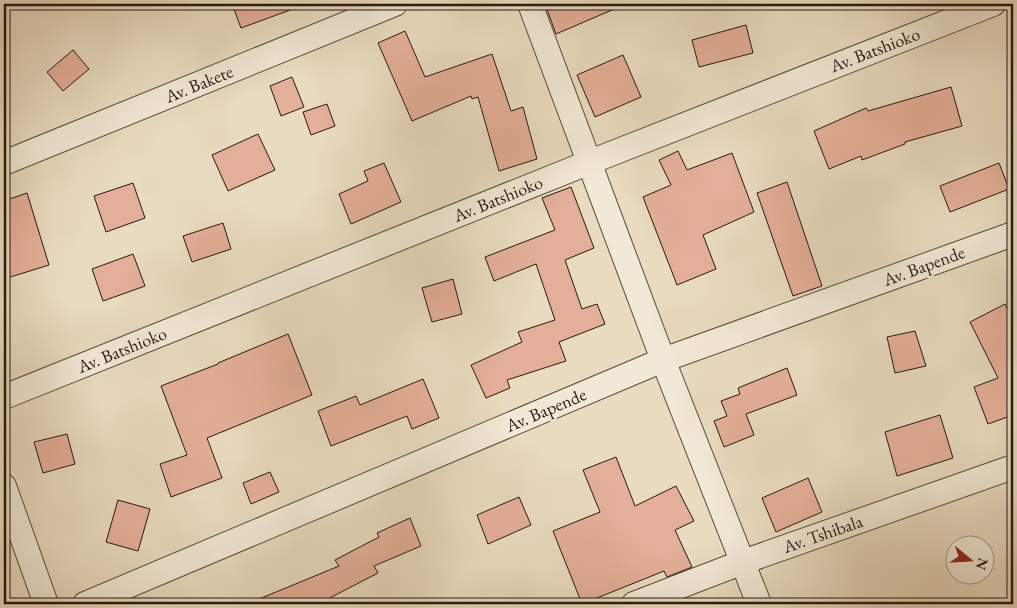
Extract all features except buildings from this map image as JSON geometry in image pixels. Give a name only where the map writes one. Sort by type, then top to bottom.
[{"type":"street","name":"Av. Bakete","points":[[4,164],[395,4]]},
{"type":"street","points":[[530,4],[663,360],[759,604]]},
{"type":"street","name":"Av. Batshioko","points":[[4,398],[590,162],[993,4]]},
{"type":"street","name":"Av. Bapende","points":[[86,604],[663,360],[1013,234]]},
{"type":"street","name":"Av. Tshibala","points":[[634,604],[743,562],[1013,467]]},
{"type":"street","points":[[4,486],[46,604]]}]
